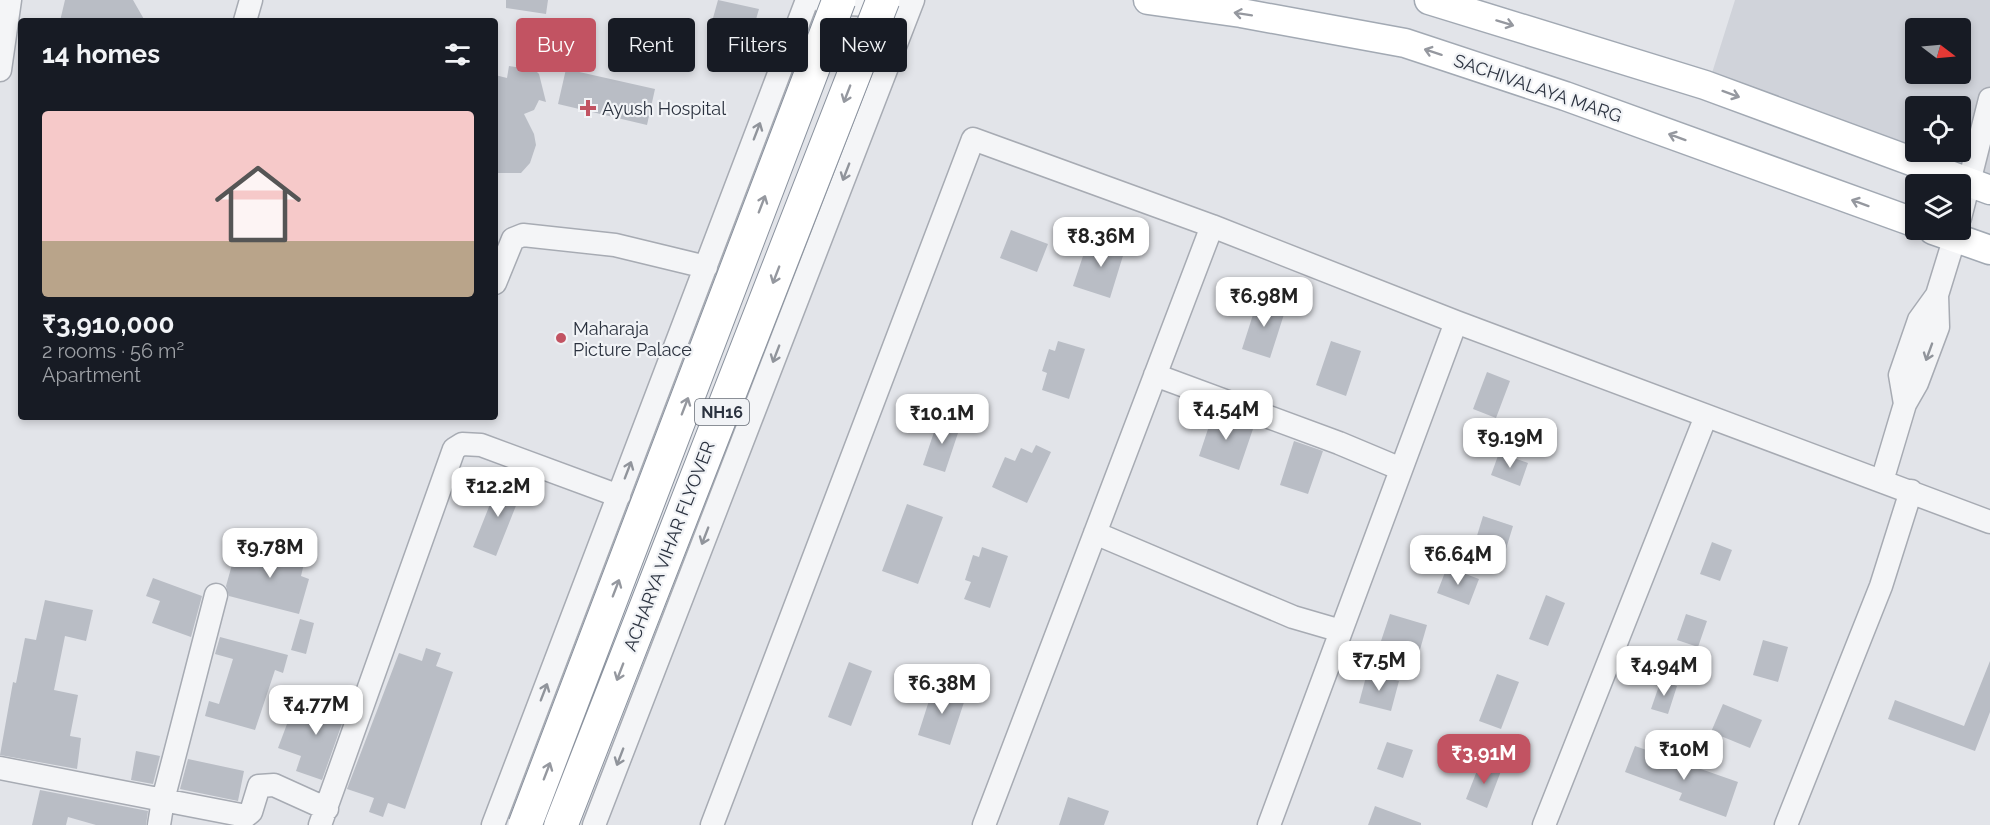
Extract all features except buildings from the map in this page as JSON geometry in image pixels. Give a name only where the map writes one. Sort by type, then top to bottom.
[{"type":"highway","name":"ACHARYA VIHAR FLYOVER","points":[[525,825],[839,0]]},
{"type":"highway","name":"ACHARYA VIHAR FLYOVER","points":[[561,825],[902,2]]},
{"type":"main road","name":"SACHIVALAYA MARG","points":[[1148,0],[1241,13],[1405,42],[1565,96],[1905,219]]},
{"type":"main road","points":[[1429,0],[1705,85],[1981,187]]},
{"type":"main road","points":[[1971,240],[1990,250]]},
{"type":"street","points":[[0,64],[10,0]]},
{"type":"street","points":[[246,18],[251,0]]},
{"type":"street","points":[[493,825],[806,4],[902,2],[594,825]]},
{"type":"street","points":[[1971,201],[1981,187],[1990,99]]},
{"type":"street","points":[[712,825],[973,139],[1212,226],[1456,322],[1990,522]]},
{"type":"street","points":[[984,825],[1212,226]]},
{"type":"street","points":[[498,276],[513,239],[523,235],[615,245],[706,267]]},
{"type":"street","points":[[1882,481],[1905,404],[1917,383],[1938,327],[1937,295],[1949,240]]},
{"type":"street","points":[[1269,825],[1456,322]]},
{"type":"street","points":[[1155,375],[1339,443],[1401,470]]},
{"type":"street","points":[[1544,825],[1706,416]]},
{"type":"street","points":[[0,768],[246,816],[251,812],[259,786],[270,784],[323,817],[454,449],[470,443],[481,445],[619,496]]},
{"type":"street","points":[[1786,825],[1881,586],[1911,491]]},
{"type":"street","points":[[1095,532],[1293,617],[1341,631]]},
{"type":"street","points":[[159,825],[163,800],[216,595]]},
{"type":"shaded area","points":[[1735,0],[1990,0],[1990,180],[1943,162],[1971,162],[1971,96],[1905,96],[1905,148],[1712,73]]},
{"type":"place","name":"Ayush Hospital","points":[[588,108]]},
{"type":"place","name":"Maharaja Picture Palace","points":[[561,338]]}]
